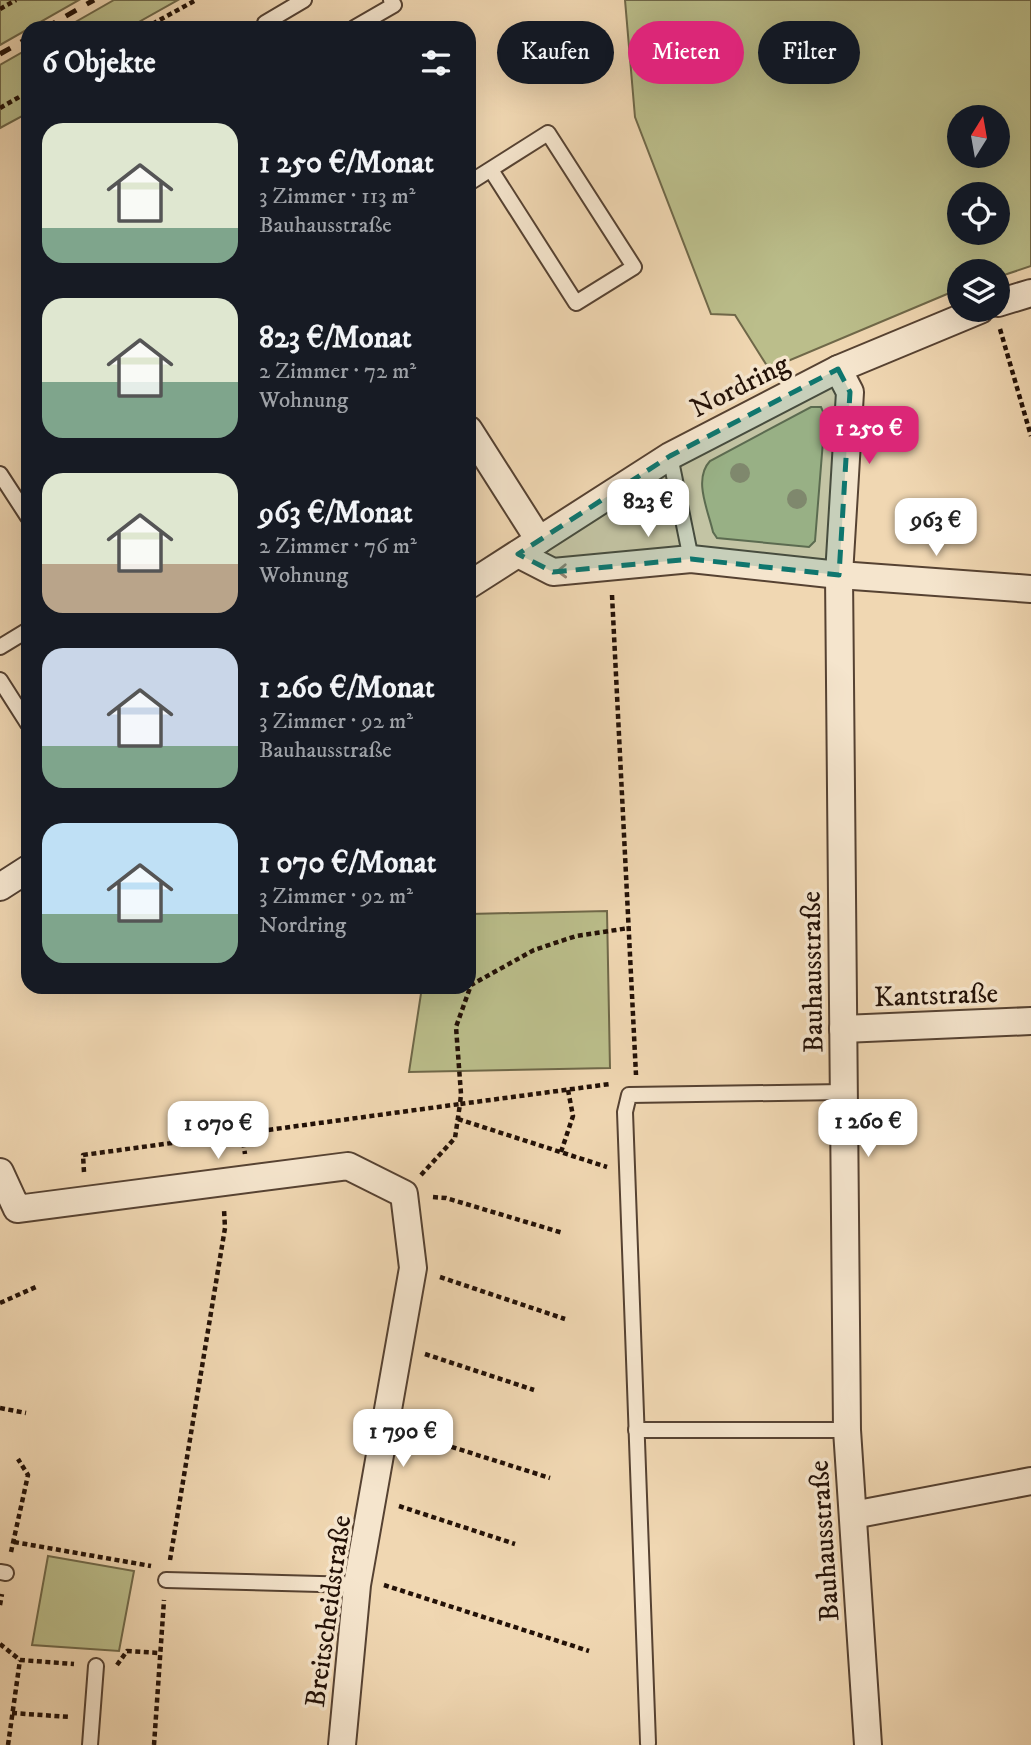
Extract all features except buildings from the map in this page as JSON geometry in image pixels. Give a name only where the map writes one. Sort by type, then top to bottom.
[{"type":"street","name":"Nordring","points":[[1010,303],[1031,293]]},
{"type":"street","name":"Nordring","points":[[476,581],[670,456],[838,369],[965,322]]},
{"type":"street","name":"Bauhausstraße","points":[[838,369],[850,392],[839,575],[847,1430],[868,1745]]},
{"type":"street","points":[[476,444],[529,547],[553,572],[691,559],[839,575],[1031,589]]},
{"type":"street","points":[[0,887],[21,874]]},
{"type":"street","name":"Kantstraße","points":[[844,1029],[1031,1021]]},
{"type":"street","points":[[0,1172],[17,1209],[348,1166],[404,1194]]},
{"type":"street","name":"Breitscheidstraße","points":[[342,1745],[358,1581],[413,1268],[404,1194]]},
{"type":"street","points":[[853,1515],[1031,1481]]},
{"type":"lane","points":[[268,21],[304,0]]},
{"type":"lane","points":[[366,21],[394,5],[391,0]]},
{"type":"lane","points":[[476,179],[548,133],[634,267],[576,303],[491,170]]},
{"type":"lane","points":[[670,456],[691,559]]},
{"type":"lane","points":[[0,474],[21,506]]},
{"type":"lane","points":[[0,647],[21,634]]},
{"type":"lane","points":[[0,680],[21,713]]},
{"type":"lane","points":[[648,1743],[625,1112],[629,1095],[844,1092]]},
{"type":"lane","points":[[636,1430],[847,1430]]},
{"type":"lane","points":[[167,1575],[358,1581]]},
{"type":"lane","points":[[90,1745],[96,1666]]},
{"type":"path","points":[[0,9],[16,0]]},
{"type":"path","points":[[158,21],[196,0]]},
{"type":"path","points":[[0,108],[21,96]]},
{"type":"path","points":[[995,322],[1031,436]]},
{"type":"path","points":[[85,1201],[83,1155],[612,1084],[629,1095],[637,1073],[611,567]]},
{"type":"path","points":[[476,982],[534,950],[576,936],[629,928]]},
{"type":"path","points":[[404,1194],[455,1138],[461,1094],[456,1027],[468,994]]},
{"type":"path","points":[[561,1152],[573,1116],[568,1090]]},
{"type":"path","points":[[458,1119],[628,1174]]},
{"type":"path","points":[[154,1745],[167,1575],[225,1228],[222,1184]]},
{"type":"path","points":[[404,1194],[446,1198],[563,1233]]},
{"type":"path","points":[[413,1268],[565,1320]]},
{"type":"path","points":[[0,1303],[38,1286]]},
{"type":"path","points":[[400,1346],[534,1390]]},
{"type":"path","points":[[0,1408],[26,1413]]},
{"type":"path","points":[[386,1426],[551,1478]]},
{"type":"path","points":[[0,1605],[3,1572],[13,1542],[28,1475],[18,1459]]},
{"type":"path","points":[[374,1498],[515,1544]]},
{"type":"path","points":[[13,1542],[167,1575]]},
{"type":"path","points":[[358,1581],[589,1651]]},
{"type":"path","points":[[8,1745],[20,1660]]},
{"type":"path","points":[[12,1713],[92,1718]]},
{"type":"path","points":[[5,1722],[11,1723]]},
{"type":"highlighted area","points":[[838,369],[850,392],[839,575],[691,559],[553,572],[518,554],[670,456]]},
{"type":"green space","points":[[0,0],[79,0],[42,21],[21,21],[21,33],[0,45]]},
{"type":"green space","points":[[114,0],[178,0],[140,21],[77,21]]},
{"type":"green space","points":[[625,0],[1031,0],[1031,266],[1010,273],[1010,259],[947,259],[947,294],[769,369],[735,315],[711,314],[635,117],[632,84],[744,84],[744,21],[628,21],[628,35]]},
{"type":"green space","points":[[21,53],[21,117],[0,128],[0,65]]},
{"type":"green space","points":[[811,407],[821,407],[825,416],[815,541],[809,547],[717,538],[705,505],[702,486],[705,468],[710,461]]},
{"type":"green space","points":[[607,911],[610,1068],[409,1072],[421,994],[476,994],[476,914]]},
{"type":"green space","points":[[48,1556],[134,1571],[119,1651],[32,1645]]},
{"type":"railway","points":[[57,21],[94,0]]},
{"type":"railway","points":[[0,54],[21,42]]}]
